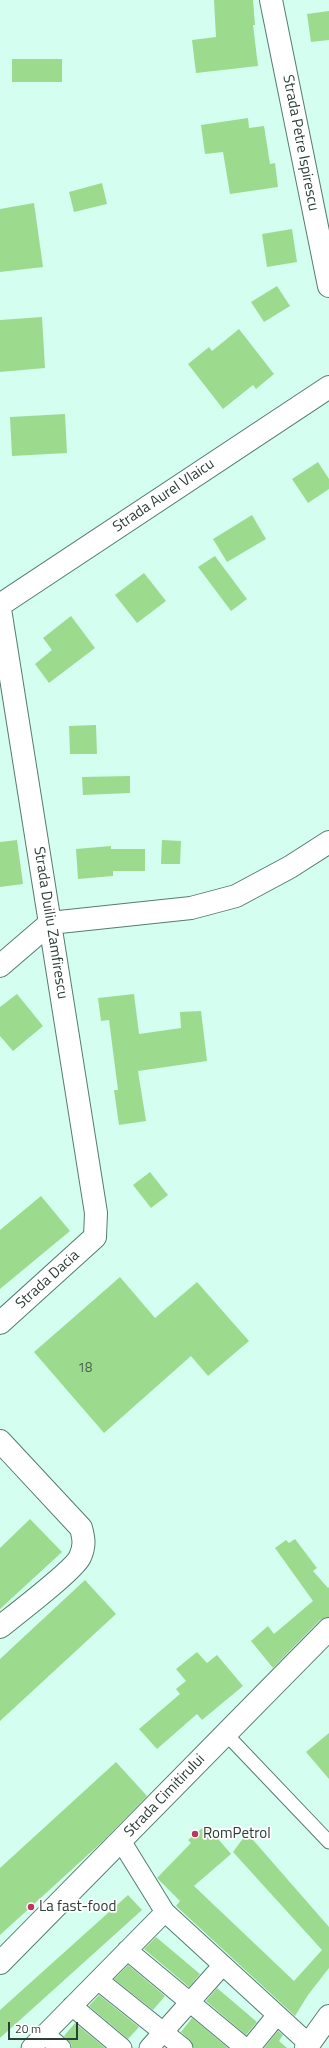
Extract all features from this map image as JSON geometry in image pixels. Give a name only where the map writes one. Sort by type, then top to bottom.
[{"type":"street","name":"Strada Petre Ispirescu","points":[[271,0],[329,286]]},
{"type":"street","name":"Strada Aurel Vlaicu","points":[[0,605],[329,387]]},
{"type":"street","name":"Strada Duiliu Zamfirescu","points":[[0,609],[7,703],[50,923],[96,1213],[95,1237]]},
{"type":"street","points":[[0,966],[50,923],[191,908],[236,896],[290,867],[329,842]]},
{"type":"street","name":"Strada Dacia","points":[[0,1323],[95,1237]]},
{"type":"street","points":[[0,1441],[81,1528],[85,1544],[80,1559],[76,1563],[0,1627]]},
{"type":"street","name":"Strada Cimitirului","points":[[0,1963],[329,1629]]},
{"type":"street","points":[[121,1841],[165,1912],[278,2015],[308,2046],[329,2016]]},
{"type":"street","points":[[31,2048],[165,1912]]},
{"type":"street","points":[[127,1950],[245,2048]]},
{"type":"street","points":[[149,2048],[223,1965]]},
{"type":"street","points":[[98,1980],[183,2048]]},
{"type":"street","points":[[72,2006],[122,2048]]},
{"type":"street","points":[[250,2048],[278,2015]]},
{"type":"street","points":[[44,2034],[61,2048]]},
{"type":"lane","points":[[226,1734],[329,1842]]},
{"type":"building","points":[[214,0],[253,0],[255,25],[253,25],[258,66],[196,73],[192,40],[216,37]]},
{"type":"building","points":[[329,11],[329,40],[311,42],[307,14]]},
{"type":"building","points":[[12,59],[62,59],[62,82],[12,82]]},
{"type":"building","points":[[248,118],[249,128],[264,126],[270,164],[275,163],[278,187],[230,194],[223,152],[205,154],[201,125]]},
{"type":"building","points":[[102,183],[107,204],[74,212],[69,192]]},
{"type":"building","points":[[34,203],[43,267],[0,272],[0,209]]},
{"type":"building","points":[[292,229],[297,262],[267,267],[262,234]]},
{"type":"building","points":[[277,286],[290,306],[264,322],[251,302]]},
{"type":"building","points":[[42,317],[45,368],[0,372],[0,320]]},
{"type":"building","points":[[239,329],[274,374],[256,389],[253,385],[223,409],[188,364],[209,347],[212,351]]},
{"type":"building","points":[[65,414],[67,453],[12,456],[10,417]]},
{"type":"building","points":[[318,462],[329,479],[329,489],[308,503],[292,479]]},
{"type":"building","points":[[252,515],[266,539],[227,562],[213,539]]},
{"type":"building","points":[[215,556],[247,599],[231,611],[198,567]]},
{"type":"building","points":[[144,573],[166,601],[137,623],[115,595]]},
{"type":"building","points":[[71,616],[95,648],[49,683],[35,664],[52,650],[43,638]]},
{"type":"building","points":[[96,725],[97,754],[70,754],[69,726]]},
{"type":"building","points":[[130,776],[130,793],[83,795],[82,777]]},
{"type":"building","points":[[17,840],[23,884],[0,887],[0,842]]},
{"type":"building","points":[[162,840],[181,841],[180,864],[161,864]]},
{"type":"building","points":[[111,846],[111,849],[145,849],[145,871],[113,871],[113,876],[78,879],[76,849]]},
{"type":"building","points":[[17,994],[43,1026],[13,1051],[0,1036],[0,1007]]},
{"type":"building","points":[[134,994],[139,1034],[181,1028],[180,1012],[201,1011],[207,1061],[138,1071],[146,1121],[119,1125],[114,1090],[118,1090],[109,1020],[101,1021],[98,998]]},
{"type":"building","points":[[150,1172],[168,1195],[151,1208],[133,1185]]},
{"type":"building","points":[[41,1196],[70,1231],[0,1289],[0,1230]]},
{"type":"building","points":[[120,1277],[155,1318],[197,1282],[249,1341],[208,1376],[191,1356],[104,1433],[34,1352]]},
{"type":"building","points":[[30,1519],[62,1552],[0,1609],[0,1548]]},
{"type":"building","points":[[295,1539],[317,1568],[313,1571],[328,1588],[329,1587],[329,1617],[320,1620],[273,1668],[251,1641],[268,1626],[274,1634],[313,1601],[275,1548],[286,1540],[289,1543]]},
{"type":"building","points":[[85,1580],[116,1614],[0,1721],[0,1659]]},
{"type":"building","points":[[197,1652],[207,1663],[217,1655],[243,1686],[202,1720],[197,1714],[157,1749],[139,1729],[180,1694],[176,1689],[186,1681],[176,1669]]},
{"type":"building","points":[[329,1733],[329,1779],[306,1752]]},
{"type":"building","points":[[116,1762],[147,1796],[102,1842],[0,1935],[0,1868]]},
{"type":"building","points":[[206,1825],[231,1854],[194,1886],[294,1981],[322,1950],[233,1852],[247,1833],[329,1927],[329,1968],[308,1995],[295,2016],[176,1906],[180,1901],[157,1878],[191,1843],[188,1840]]},
{"type":"building","points":[[128,1895],[142,1910],[0,2038],[0,2010]]},
{"type":"building","points":[[156,1937],[200,1974],[189,1987],[144,1949]]},
{"type":"building","points":[[128,1965],[165,1996],[153,2010],[114,1979]]},
{"type":"building","points":[[217,1988],[257,2022],[246,2035],[206,2001]]},
{"type":"building","points":[[99,1995],[139,2027],[128,2039],[89,2006]]},
{"type":"building","points":[[192,2018],[228,2048],[194,2048],[190,2040],[181,2032]]},
{"type":"building","points":[[75,2023],[105,2048],[72,2048],[71,2044],[64,2036]]},
{"type":"building","points":[[278,2031],[283,2035],[279,2041],[287,2048],[264,2048]]},
{"type":"place","name":"RomPetrol","points":[[195,1834]]},
{"type":"place","name":"La fast-food","points":[[31,1907]]}]
